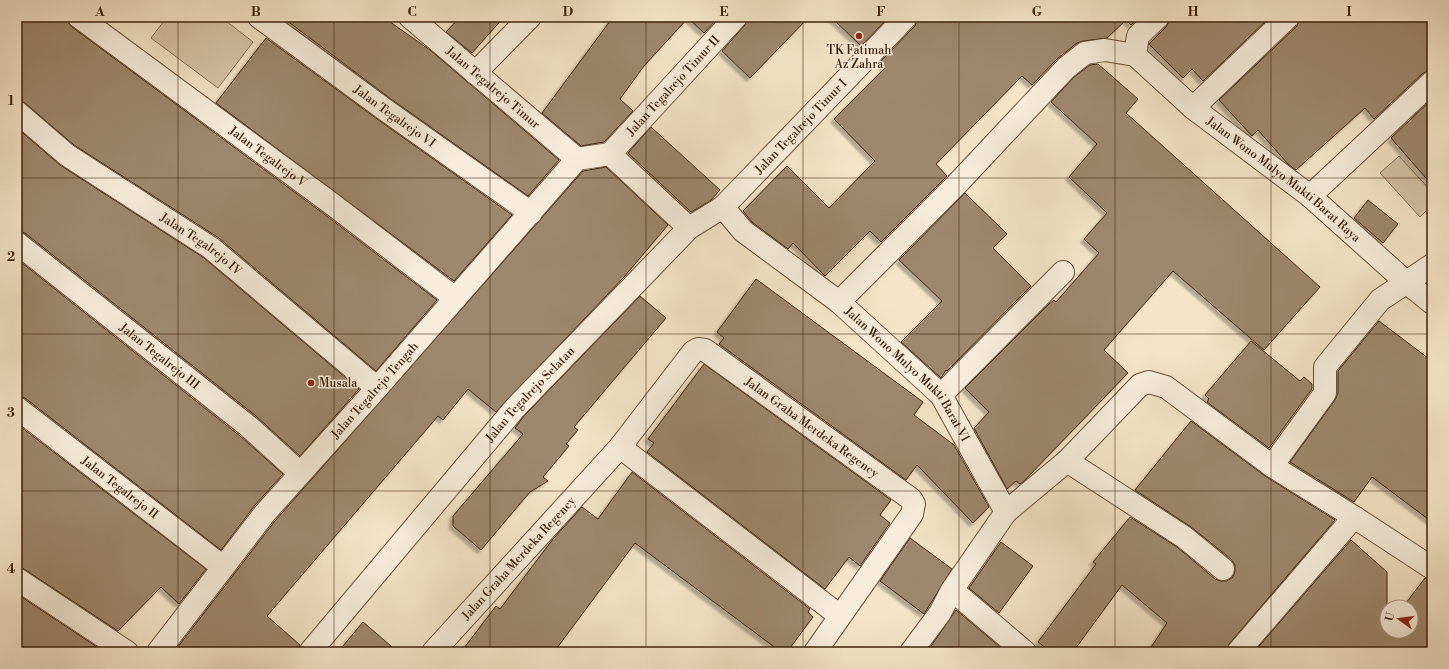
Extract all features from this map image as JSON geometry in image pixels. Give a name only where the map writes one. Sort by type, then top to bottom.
[{"type":"street","name":"Jalan Tegalrejo V","points":[[79,17],[332,204],[455,298]]},
{"type":"street","name":"Jalan Tegalrejo VI","points":[[259,17],[384,109],[531,213]]},
{"type":"street","name":"Jalan Tegalrejo Timur","points":[[410,17],[577,159]]},
{"type":"street","points":[[475,73],[530,17]]},
{"type":"street","name":"Jalan Tegalrejo Timur II","points":[[610,154],[736,17]]},
{"type":"street","name":"Jalan Tegalrejo Timur I","points":[[689,228],[723,207],[906,17]]},
{"type":"street","points":[[839,302],[956,185],[1066,68],[1085,53],[1105,50],[1135,55],[1138,36],[1158,17]]},
{"type":"street","points":[[1193,108],[1288,17]]},
{"type":"street","name":"Jalan Wono Mulyo Mukti Barat Raya","points":[[1135,55],[1193,108],[1310,196],[1406,282],[1432,303]]},
{"type":"street","points":[[1310,196],[1432,82]]},
{"type":"street","name":"Jalan Tegalrejo IV","points":[[17,112],[67,155],[211,248],[377,388]]},
{"type":"street","points":[[577,159],[610,154],[689,228]]},
{"type":"street","name":"Jalan Tegalrejo Tengah","points":[[158,652],[265,513],[377,388],[577,159]]},
{"type":"street","name":"Jalan Wono Mulyo Mukti Barat VI","points":[[723,207],[743,231],[839,302],[941,395],[1006,512]]},
{"type":"street","name":"Jalan Tegalrejo Selatan","points":[[310,652],[515,408],[689,228]]},
{"type":"street","name":"Jalan Tegalrejo III","points":[[17,243],[248,426],[300,473]]},
{"type":"street","points":[[1272,466],[1325,394],[1325,367],[1380,300],[1432,265]]},
{"type":"street","points":[[941,395],[1063,272]]},
{"type":"street","name":"Jalan Graha Merdeka Regency","points":[[433,652],[620,447],[693,352],[705,350],[911,499],[914,504],[912,514],[815,652]]},
{"type":"street","points":[[911,652],[940,613],[952,590],[1006,512],[1067,461],[1140,384],[1149,382],[1166,387],[1272,466],[1432,568]]},
{"type":"street","name":"Jalan Tegalrejo II","points":[[17,408],[223,567]]},
{"type":"street","points":[[620,447],[840,616]]},
{"type":"street","points":[[1067,461],[1184,538],[1223,569]]},
{"type":"street","points":[[1238,652],[1354,517]]},
{"type":"street","points":[[17,579],[126,652]]},
{"type":"street","points":[[952,590],[1025,652]]},
{"type":"shaded area","points":[[167,17],[221,17],[253,42],[218,88],[151,38]]},
{"type":"shaded area","points":[[1399,156],[1432,192],[1432,205],[1420,217],[1380,173]]},
{"type":"building","points":[[17,17],[67,17],[68,22],[72,27],[437,300],[376,371],[219,238],[74,145],[25,103],[17,100]]},
{"type":"building","points":[[282,17],[383,17],[430,50],[559,160],[528,196],[391,99]]},
{"type":"building","points":[[460,17],[504,17],[472,53],[446,32]]},
{"type":"building","points":[[613,17],[719,17],[704,33],[688,18],[644,66],[620,99],[633,111],[604,142],[581,146],[542,113]]},
{"type":"building","points":[[748,17],[809,17],[750,78],[722,51],[745,25]]},
{"type":"building","name":"TK Fatimah Az Zahra","points":[[831,17],[889,17],[861,46]]},
{"type":"building","points":[[918,17],[1140,17],[1131,25],[1126,20],[1107,38],[1077,43],[1057,59],[1032,85],[1022,76],[936,164],[947,176],[881,242],[870,231],[825,276],[793,243],[788,249],[752,222],[743,211],[787,166],[829,208],[875,161],[834,119],[885,68],[879,63],[915,26]]},
{"type":"building","points":[[1170,17],[1270,17],[1203,81],[1192,69],[1183,78],[1149,44],[1167,26]]},
{"type":"building","points":[[1300,17],[1432,17],[1432,70],[1423,73],[1374,119],[1365,108],[1296,170],[1288,164],[1258,130],[1252,136],[1219,100],[1297,26]]},
{"type":"building","points":[[266,38],[512,215],[454,281],[216,103]]},
{"type":"building","points":[[1098,64],[1138,99],[1126,113],[1320,287],[1264,350],[1173,271],[1104,350],[1128,373],[1024,481],[1020,484],[1016,481],[1007,489],[974,428],[989,412],[965,388],[1049,304],[1054,300],[1056,302],[1099,253],[1084,239],[1107,213],[1069,177],[1097,144],[1051,102],[1074,77],[1090,65]]},
{"type":"building","points":[[1432,99],[1432,185],[1391,138]]},
{"type":"building","points":[[651,127],[720,190],[710,201],[691,212],[628,153]]},
{"type":"building","points":[[17,128],[60,165],[204,258],[359,389],[300,456],[256,416],[25,233],[17,231]]},
{"type":"building","points":[[606,167],[668,225],[624,277],[496,412],[468,389],[443,420],[438,416],[267,616],[300,645],[298,652],[174,652],[275,521],[583,171]]},
{"type":"building","points":[[965,193],[1007,234],[993,248],[1031,286],[947,371],[946,370],[941,378],[901,342],[942,301],[899,260]]},
{"type":"building","points":[[1368,200],[1398,224],[1383,243],[1354,218]]},
{"type":"building","points":[[17,259],[240,436],[283,474],[255,505],[221,550],[25,398],[17,396]]},
{"type":"building","points":[[756,279],[923,402],[914,415],[954,445],[989,507],[973,523],[917,465],[906,480],[719,344],[724,338],[717,332]]},
{"type":"building","points":[[640,296],[666,318],[574,427],[578,430],[566,444],[569,446],[543,477],[548,481],[530,492],[481,550],[453,526],[453,516],[523,434],[515,428],[524,416]]},
{"type":"building","points":[[1379,321],[1432,361],[1432,522],[1372,477],[1354,502],[1290,462],[1335,400],[1338,393],[1338,371]]},
{"type":"building","points":[[1251,341],[1300,381],[1304,377],[1312,384],[1312,389],[1269,448],[1207,402],[1209,399],[1205,395]]},
{"type":"building","points":[[704,364],[891,500],[880,515],[890,523],[860,566],[849,557],[825,589],[647,452],[654,443],[648,439]]},
{"type":"building","points":[[1191,421],[1265,476],[1335,520],[1229,644],[1226,652],[1148,652],[1167,623],[1122,585],[1073,652],[1051,652],[1038,642],[1096,564],[1093,562],[1130,517],[1177,547],[1215,579],[1227,581],[1233,577],[1235,565],[1231,559],[1191,527],[1135,490]]},
{"type":"building","points":[[17,424],[206,569],[179,604],[161,587],[118,631],[24,569],[17,567]]},
{"type":"building","points":[[632,472],[810,609],[808,612],[813,617],[787,652],[781,652],[635,543],[554,652],[461,652],[496,606],[500,609],[553,539],[582,507],[598,519]]},
{"type":"building","points":[[910,538],[952,569],[924,614],[880,581]]},
{"type":"building","points":[[1351,540],[1387,572],[1387,599],[1379,599],[1379,639],[1419,639],[1419,599],[1409,599],[1425,578],[1432,580],[1432,652],[1254,652]]},
{"type":"building","points":[[1001,542],[1033,566],[999,613],[969,588]]},
{"type":"building","points":[[17,594],[100,649],[97,652],[17,652]]},
{"type":"building","points":[[956,610],[1006,652],[927,652]]},
{"type":"building","points":[[363,622],[398,652],[338,652]]},
{"type":"place","name":"TK Fatimah Az Zahra","points":[[859,36]]},
{"type":"place","name":"Musala","points":[[311,383]]}]
